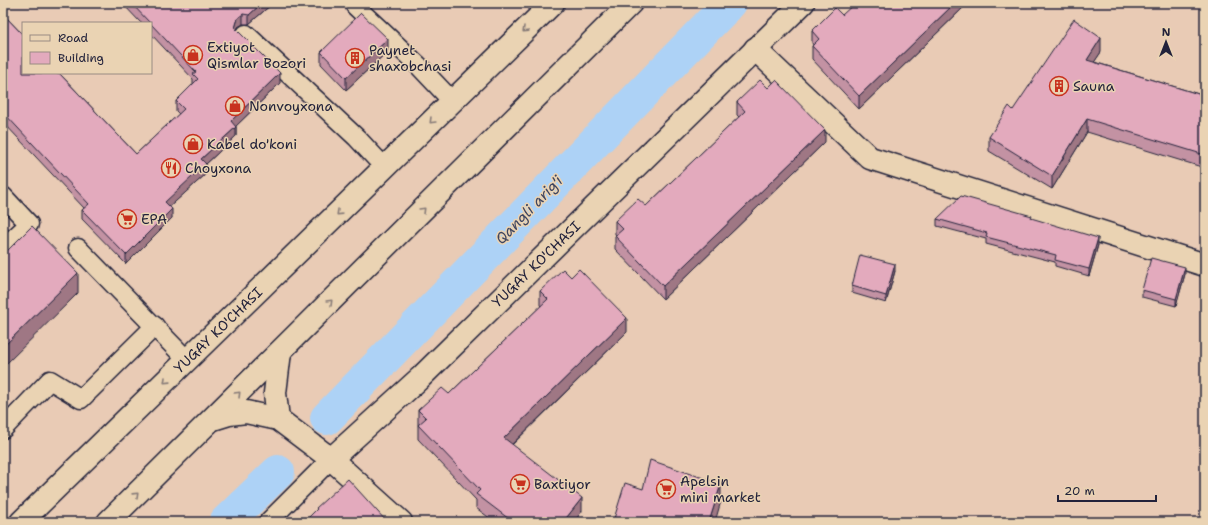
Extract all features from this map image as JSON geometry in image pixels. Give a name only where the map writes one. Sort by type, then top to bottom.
[{"type":"main road","name":"YUGAY KO'CHASI","points":[[21,522],[553,3]]},
{"type":"main road","points":[[108,522],[631,3]]},
{"type":"main road","name":"YUGAY KO'CHASI","points":[[331,459],[420,378],[803,3]]},
{"type":"main road","points":[[755,49],[870,158],[1205,265]]},
{"type":"main road","points":[[278,420],[275,393],[280,352]]},
{"type":"main road","points":[[213,419],[229,414],[246,412],[262,414],[278,420],[331,459],[401,522]]},
{"type":"lane","points":[[355,6],[418,65],[452,101]]},
{"type":"lane","points":[[246,34],[357,138],[385,168]]},
{"type":"lane","points":[[3,196],[29,224],[3,248]]},
{"type":"lane","points":[[78,248],[187,360]]},
{"type":"lane","points":[[3,429],[50,380],[81,399],[155,326]]},
{"type":"lane","name":"YUGAY KO'CHASI","points":[[268,522],[331,459]]},
{"type":"building","points":[[131,3],[262,3],[249,15],[243,14],[238,18],[235,28],[280,73],[231,121],[236,127],[201,159],[206,164],[165,202],[172,209],[126,255],[82,210],[89,204],[3,112],[3,14],[22,34],[22,74],[60,74],[136,154],[184,109],[176,101],[198,79],[193,74],[196,72],[152,25],[152,22],[149,22]]},
{"type":"building","points":[[855,3],[955,3],[859,96],[812,46],[819,39],[812,31],[835,8],[842,15]]},
{"type":"building","name":"Paynet shaxobchasi","points":[[361,13],[388,39],[346,78],[321,52]]},
{"type":"building","points":[[1074,19],[1101,38],[1087,60],[1205,96],[1205,155],[1087,119],[1052,176],[989,137],[1009,106],[1013,110]]},
{"type":"building","points":[[760,80],[768,88],[776,80],[825,130],[663,286],[615,236],[623,229],[615,221],[638,199],[646,206],[745,111],[737,102]]},
{"type":"building","points":[[961,196],[1032,216],[1031,218],[1098,238],[1089,269],[1055,260],[1056,255],[986,237],[987,233],[937,219]]},
{"type":"building","points":[[32,226],[78,273],[3,347],[3,255]]},
{"type":"building","points":[[860,255],[895,264],[886,296],[852,286]]},
{"type":"building","points":[[1151,258],[1185,267],[1176,299],[1142,290]]},
{"type":"building","points":[[563,269],[571,277],[579,269],[627,318],[504,438],[582,498],[563,522],[513,522],[476,494],[480,490],[418,425],[426,418],[418,410],[442,388],[449,394],[548,299],[540,291]]},
{"type":"building","name":"Apelsin mini market","points":[[650,460],[721,484],[709,522],[613,522],[625,483],[643,489]]},
{"type":"building","points":[[348,479],[387,522],[304,522],[317,509],[316,508]]},
{"type":"waterway","name":"Qangli arig'i","points":[[327,418],[730,3]]},
{"type":"waterway","name":"Qangli arig'i","points":[[226,522],[278,472]]},
{"type":"place","name":"Extiyot Qismlar Bozori","points":[[193,55]]},
{"type":"place","name":"Paynet shaxobchasi","points":[[355,58]]},
{"type":"place","name":"Sauna","points":[[1059,86]]},
{"type":"place","name":"Nonvoyxona","points":[[235,106]]},
{"type":"place","name":"Kabel do'koni","points":[[193,144]]},
{"type":"place","name":"Choyxona","points":[[171,168]]},
{"type":"place","name":"EPA","points":[[127,219]]},
{"type":"place","name":"Baxtiyor","points":[[520,484]]},
{"type":"place","name":"Apelsin mini market","points":[[666,489]]}]
